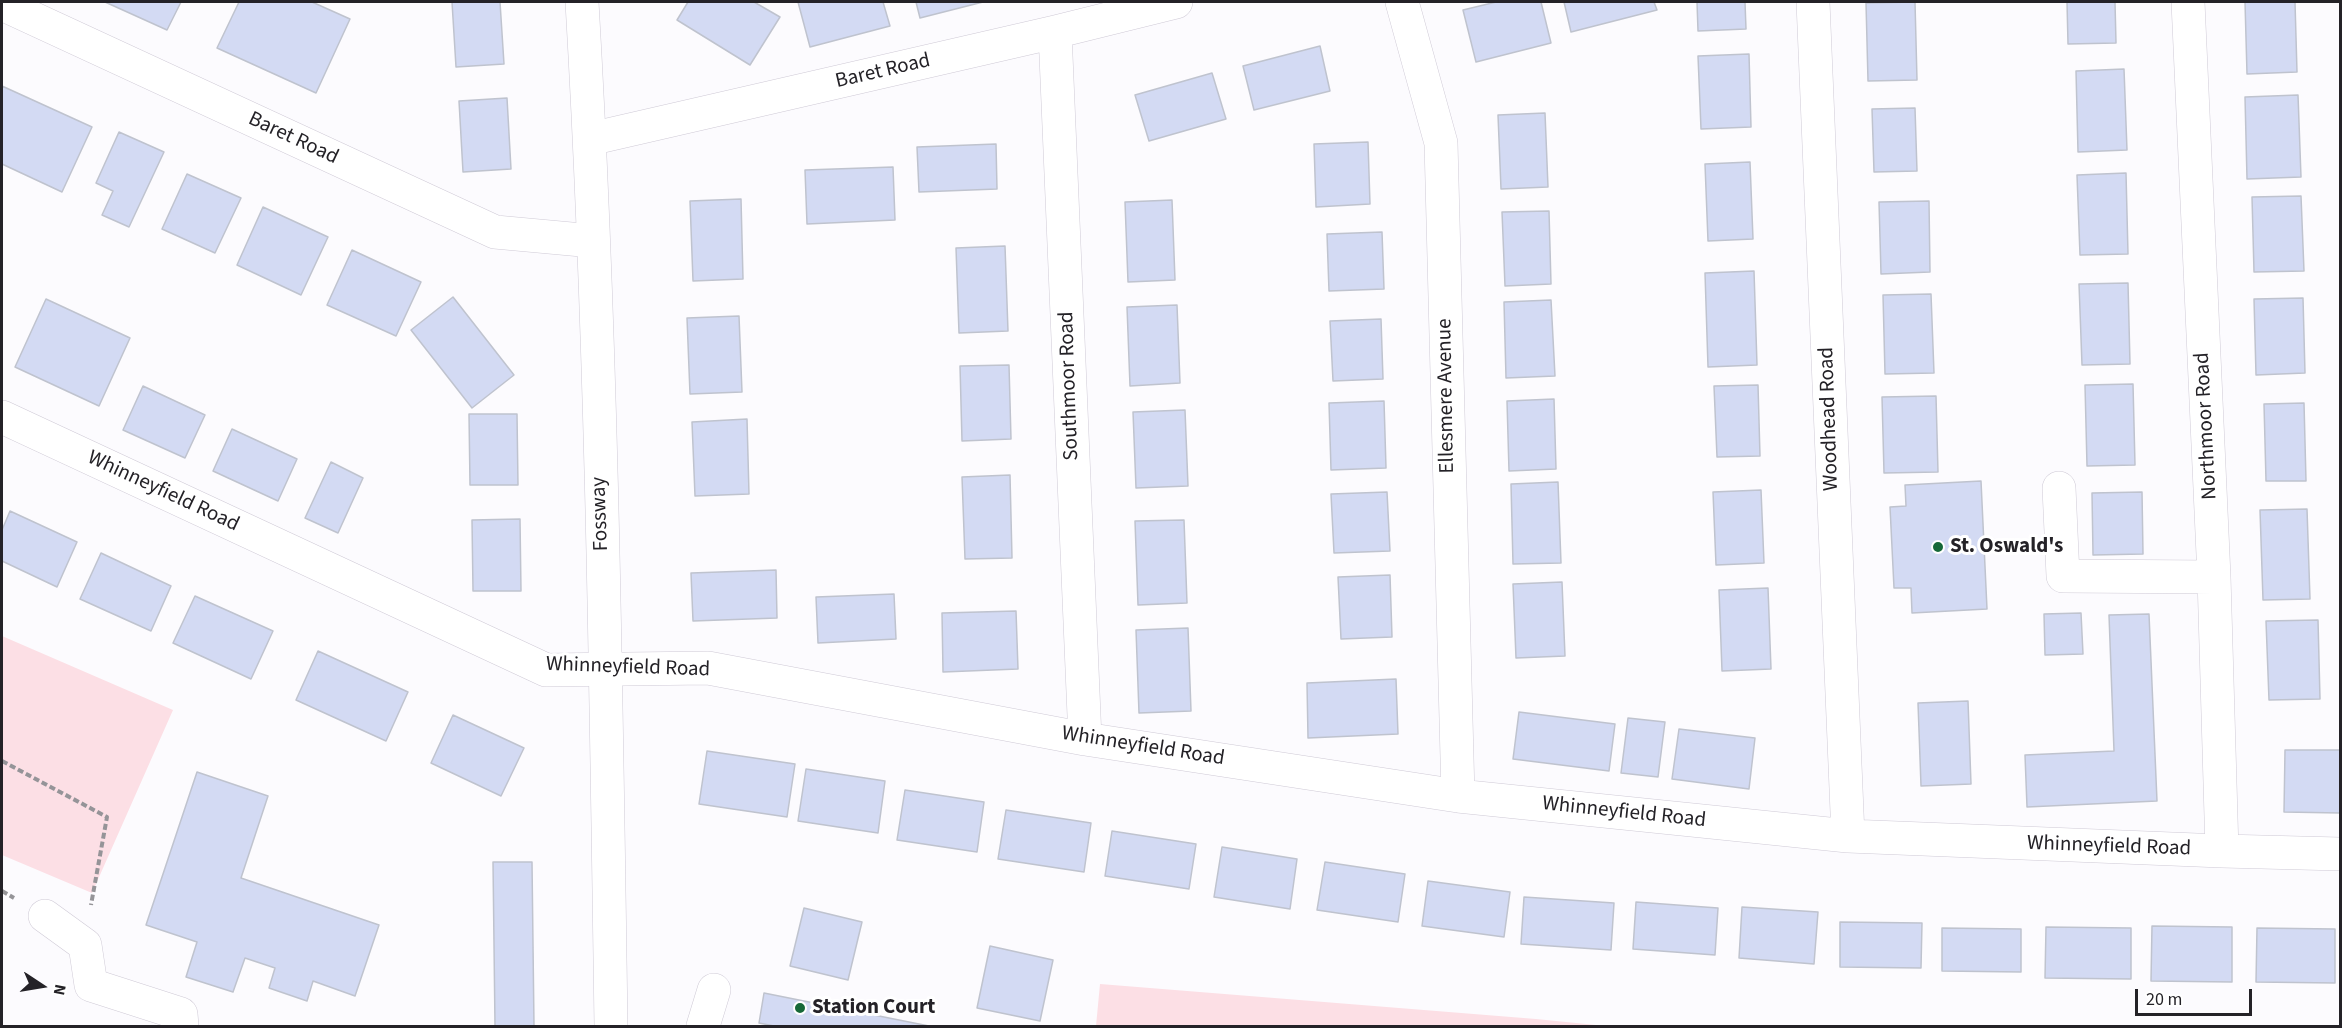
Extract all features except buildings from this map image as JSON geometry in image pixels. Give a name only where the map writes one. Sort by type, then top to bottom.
[{"type":"street","name":"Fossway","points":[[582,2],[590,139],[606,669],[611,1026]]},
{"type":"street","name":"Baret Road","points":[[590,139],[1176,2]]},
{"type":"street","name":"Ellesmere Avenue","points":[[1402,2],[1441,142],[1458,796]]},
{"type":"street","name":"Woodhead Road","points":[[1813,2],[1848,836]]},
{"type":"street","name":"Northmoor Road","points":[[2188,2],[2214,577],[2222,851]]},
{"type":"street","name":"Baret Road","points":[[2,4],[495,232],[593,241]]},
{"type":"street","name":"Southmoor Road","points":[[1054,32],[1084,739]]},
{"type":"street","name":"Whinneyfield Road","points":[[2,417],[546,670],[708,668],[1084,739],[1458,796],[1848,836],[2340,854]]},
{"type":"street","points":[[2060,488],[2063,576],[2214,577]]},
{"type":"street","points":[[45,916],[85,945],[91,985],[181,1020]]},
{"type":"street","points":[[703,1026],[714,990]]},
{"type":"path","points":[[2,761],[107,817],[85,945]]},
{"type":"shaded area","points":[[2,636],[173,710],[92,893],[2,855]]},
{"type":"shaded area","points":[[1100,984],[1536,1019],[1606,1026],[1096,1026]]},
{"type":"place","name":"St. Oswald's","points":[[1938,547]]},
{"type":"place","name":"Station Court","points":[[800,1008]]}]
